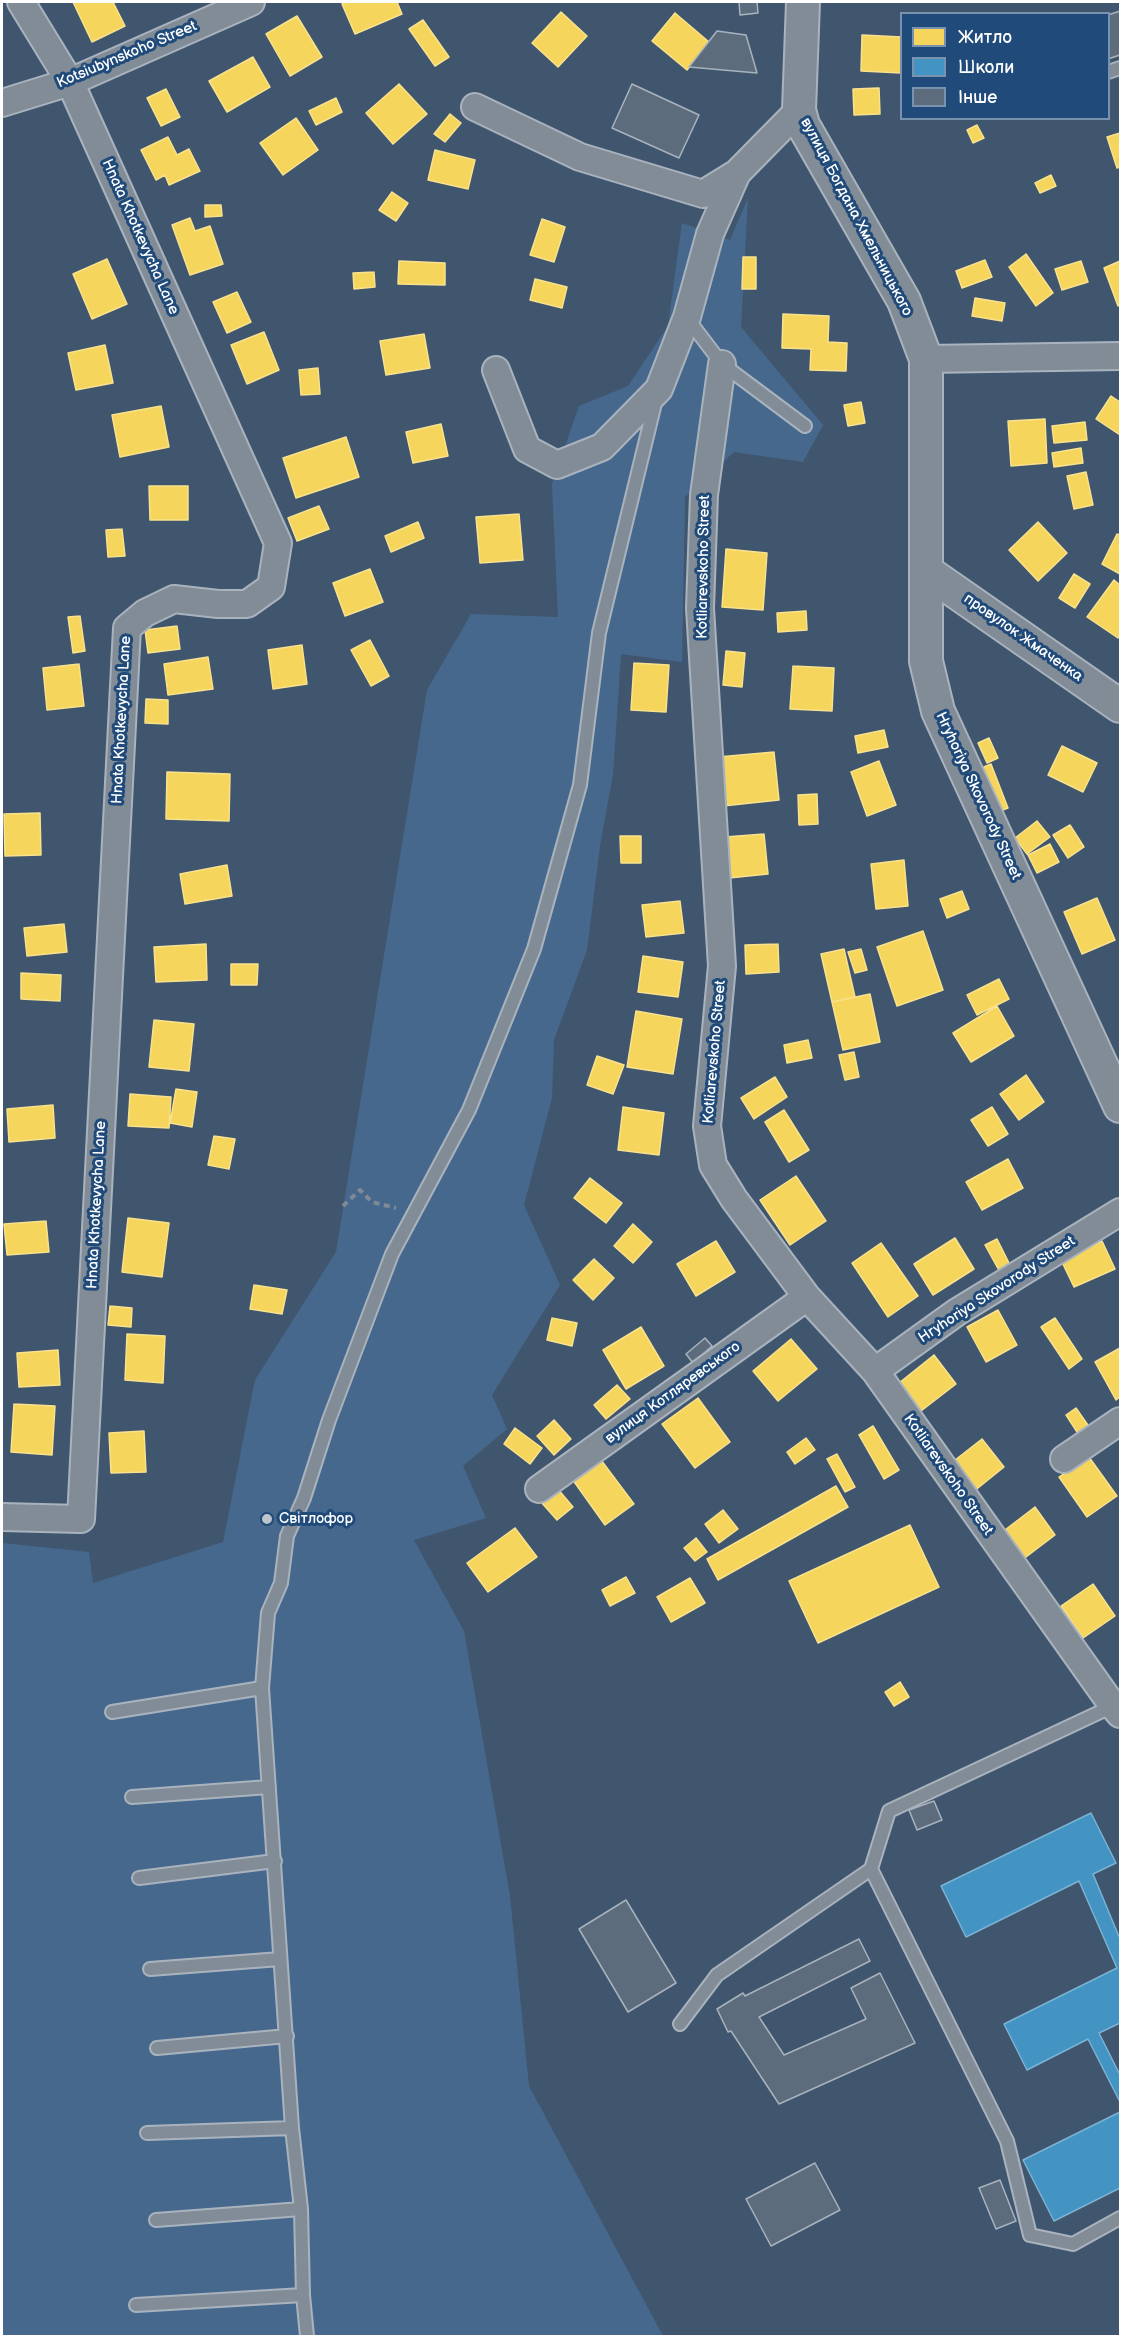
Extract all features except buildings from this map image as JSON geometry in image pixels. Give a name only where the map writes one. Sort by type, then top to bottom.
[{"type":"street","points":[[21,2],[70,82]]},
{"type":"street","name":"Kotsiubynskoho Street","points":[[2,103],[70,82],[251,2]]},
{"type":"street","name":"вулиця Богдана Хмельницького","points":[[803,2],[799,110],[803,125],[904,301],[926,358]]},
{"type":"street","name":"Hnata Khotkevycha Lane","points":[[2,1517],[81,1519],[127,628],[144,613],[174,599],[219,604],[247,604],[271,587],[278,543],[70,82]]},
{"type":"street","points":[[475,107],[580,157],[704,194],[737,173],[799,110]]},
{"type":"street","points":[[496,370],[527,449],[557,465],[602,447],[659,389],[687,318],[710,234],[737,173]]},
{"type":"street","points":[[926,358],[1120,356]]},
{"type":"street","name":"Hryhoriya Skovorody Street","points":[[926,358],[926,660],[938,711],[1120,1106]]},
{"type":"street","name":"Kotliarevskoho Street","points":[[722,364],[704,495],[700,608],[722,966],[707,1126],[713,1165],[734,1199],[807,1298],[875,1371],[1117,1710]]},
{"type":"street","name":"провулок Жмаченка","points":[[926,570],[1120,706]]},
{"type":"street","name":"Hryhoriya Skovorody Street","points":[[875,1371],[957,1312],[1120,1212]]},
{"type":"street","name":"вулиця Котляревського","points":[[539,1489],[807,1298]]},
{"type":"street","points":[[1064,1459],[1120,1421]]},
{"type":"lane","points":[[687,318],[722,364],[805,426]]},
{"type":"lane","points":[[307,2337],[303,2295],[301,2209],[292,2128],[262,1688],[268,1613],[281,1583],[287,1536],[304,1498],[329,1420],[392,1254],[469,1110],[534,949],[580,785],[599,633],[659,389]]},
{"type":"lane","points":[[112,1712],[262,1688]]},
{"type":"lane","points":[[680,2024],[717,1976],[871,1869],[889,1811],[1117,1710]]},
{"type":"lane","points":[[132,1797],[269,1787]]},
{"type":"lane","points":[[139,1878],[274,1861]]},
{"type":"lane","points":[[871,1869],[1007,2141],[1030,2235],[1073,2244],[1120,2218]]},
{"type":"lane","points":[[150,1969],[280,1959]]},
{"type":"lane","points":[[158,2048],[287,2036]]},
{"type":"lane","points":[[147,2133],[292,2128]]},
{"type":"lane","points":[[156,2220],[301,2209]]},
{"type":"lane","points":[[136,2305],[303,2295]]},
{"type":"path","points":[[343,1206],[360,1190],[372,1202],[415,1213]]},
{"type":"shaded area","points":[[748,198],[741,327],[823,425],[803,462],[734,452],[685,497],[682,662],[621,654],[613,774],[600,846],[587,950],[554,1040],[552,1098],[524,1205],[560,1285],[492,1395],[507,1429],[463,1466],[486,1518],[414,1540],[464,1631],[510,1896],[529,2086],[663,2336],[2,2336],[2,1543],[89,1552],[93,1583],[223,1542],[255,1380],[336,1252],[427,690],[471,614],[558,617],[552,484],[579,406],[628,386],[668,326],[682,223],[730,240]]},
{"type":"place","name":"Світлофор","points":[[267,1519]]}]
